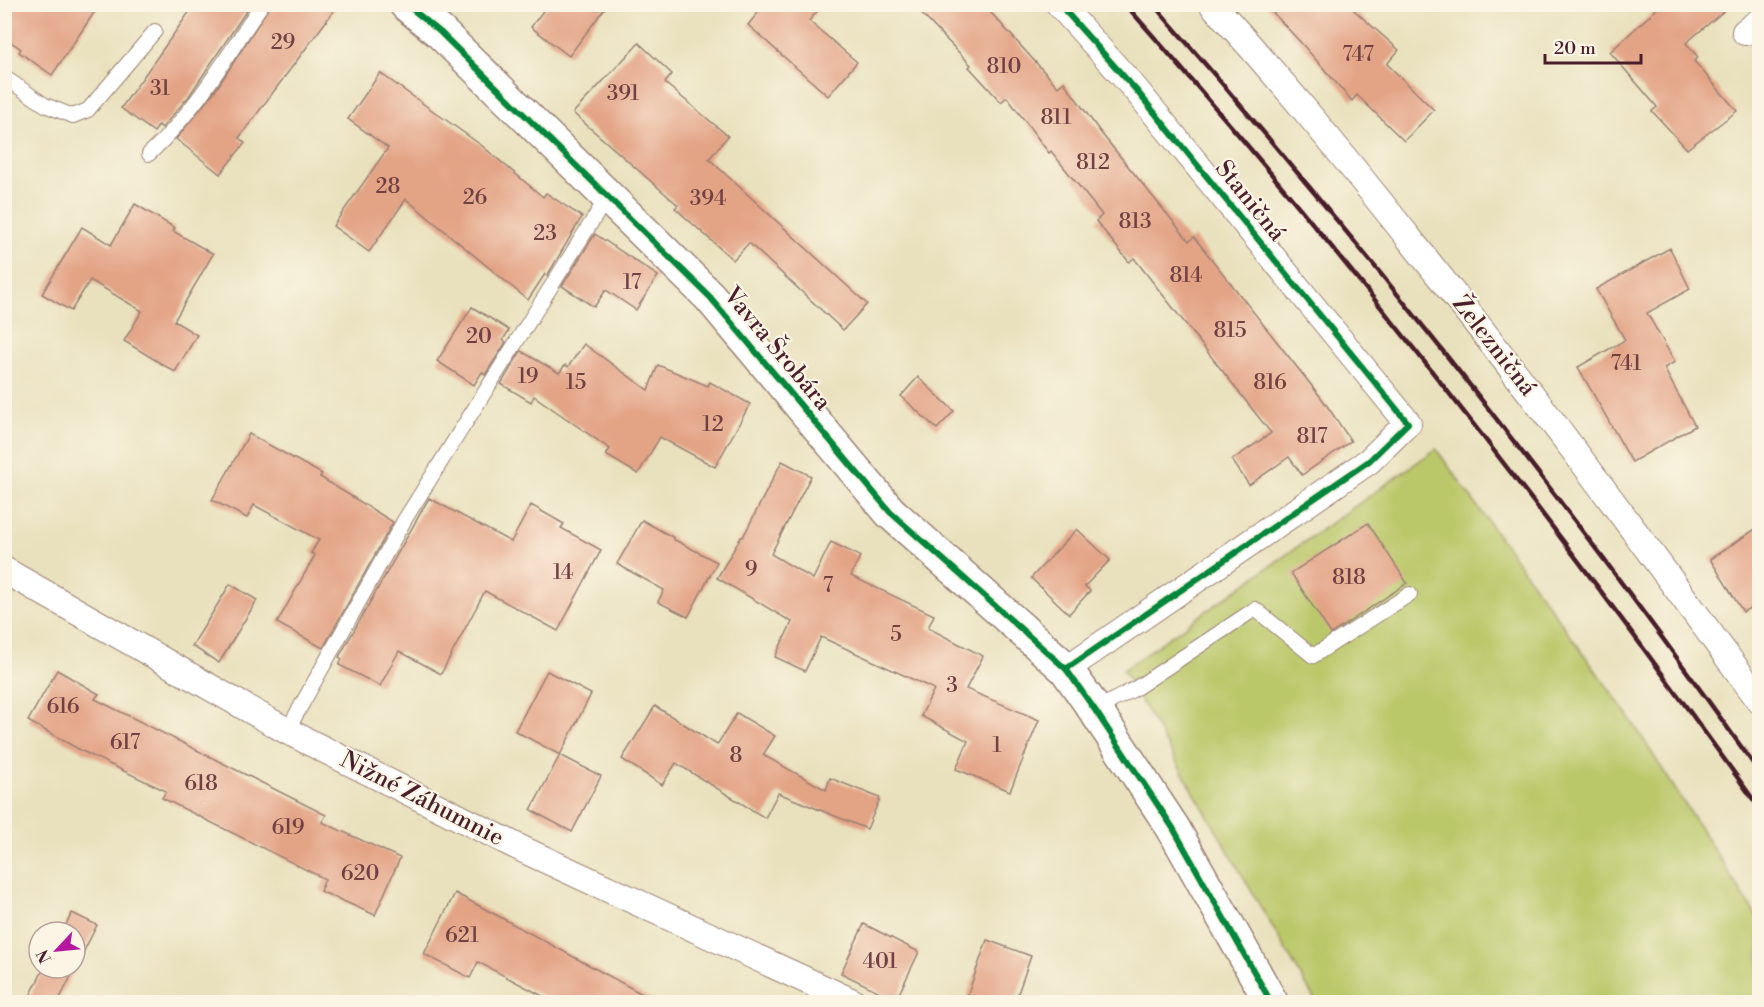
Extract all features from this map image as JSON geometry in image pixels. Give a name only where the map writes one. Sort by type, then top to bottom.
[{"type":"street","name":"Vavra Šrobára","points":[[406,4],[440,32],[710,297],[890,512],[1066,669],[1173,828],[1271,1002]]},
{"type":"street","name":"Staničná","points":[[1059,4],[1136,90],[1408,423],[1369,461],[1066,669]]},
{"type":"street","name":"Železničná","points":[[1212,4],[1343,155],[1490,339],[1760,701]]},
{"type":"street","name":"Nižné Záhumnie","points":[[4,570],[287,731],[524,850],[853,1002]]},
{"type":"lane","points":[[149,154],[166,138],[195,103],[262,4]]},
{"type":"lane","points":[[4,77],[45,105],[73,116],[88,110],[155,31]]},
{"type":"lane","points":[[287,731],[405,519],[608,196]]},
{"type":"lane","points":[[1095,710],[1136,688],[1255,609],[1313,656],[1410,594]]},
{"type":"green space","points":[[1436,449],[1627,714],[1759,920],[1759,1002],[1316,1002],[1123,670]]},
{"type":"building","points":[[4,4],[100,4],[52,75],[19,52],[21,49],[4,37]]},
{"type":"building","points":[[195,4],[251,4],[189,96],[162,128],[159,125],[154,132],[121,108]]},
{"type":"building","points":[[271,4],[339,4],[239,138],[245,143],[220,174],[176,139],[217,88]]},
{"type":"building","points":[[548,4],[608,4],[569,56],[531,27]]},
{"type":"building","points":[[765,4],[823,4],[809,21],[857,62],[828,96],[748,25]]},
{"type":"building","points":[[912,4],[983,4],[1058,87],[1064,82],[1101,133],[1189,241],[1194,237],[1323,400],[1351,441],[1302,475],[1289,457],[1249,485],[1232,460],[1271,433],[1134,258],[1129,262],[1096,221],[1102,215],[1051,151],[1049,153],[1007,97],[1001,102],[969,67],[971,65]]},
{"type":"building","points":[[1265,4],[1347,4],[1399,50],[1387,64],[1434,110],[1404,141],[1357,95],[1352,101]]},
{"type":"building","points":[[1662,4],[1732,4],[1686,43],[1698,57],[1694,61],[1737,111],[1687,149],[1652,111],[1657,107],[1610,52]]},
{"type":"building","points":[[639,43],[672,74],[665,83],[728,136],[709,159],[867,304],[843,330],[749,243],[733,260],[675,208],[678,205],[573,113]]},
{"type":"building","points":[[380,73],[481,145],[543,197],[546,193],[582,217],[547,276],[545,274],[528,300],[406,199],[369,252],[333,226],[388,148],[348,119]]},
{"type":"building","points":[[135,204],[175,228],[173,231],[213,254],[174,321],[197,335],[175,372],[124,341],[142,311],[90,280],[71,311],[42,294],[82,227],[111,245]]},
{"type":"building","points":[[595,234],[658,276],[636,310],[606,290],[594,307],[562,286]]},
{"type":"building","points":[[1670,248],[1690,289],[1647,313],[1675,362],[1664,368],[1695,426],[1632,462],[1578,367],[1625,340],[1596,289]]},
{"type":"building","points":[[472,307],[509,330],[503,340],[506,342],[485,375],[482,372],[474,385],[437,361]]},
{"type":"building","points":[[584,344],[648,390],[658,365],[708,386],[710,382],[750,404],[715,467],[660,437],[638,474],[606,455],[610,449],[534,396],[531,402],[501,384],[521,351],[559,373],[565,365],[568,367]]},
{"type":"building","points":[[918,377],[954,411],[937,429],[901,396]]},
{"type":"building","points":[[249,434],[322,474],[320,477],[393,522],[323,648],[277,623],[315,555],[311,553],[319,540],[254,505],[247,518],[212,500]]},
{"type":"building","points":[[782,461],[811,476],[771,554],[813,579],[831,542],[860,556],[851,576],[934,615],[928,628],[983,656],[966,689],[1039,720],[1010,791],[956,769],[968,741],[921,716],[934,689],[821,637],[805,671],[775,657],[792,622],[717,578],[743,537]]},
{"type":"building","points":[[429,498],[511,542],[531,505],[564,524],[561,528],[601,550],[558,631],[485,591],[441,674],[399,651],[380,686],[339,665],[342,659],[339,657]]},
{"type":"building","points":[[642,520],[717,562],[688,617],[658,602],[664,590],[617,564]]},
{"type":"building","points":[[1368,523],[1407,583],[1331,634],[1291,573]]},
{"type":"building","points":[[1760,526],[1760,602],[1743,612],[1710,559]]},
{"type":"building","points":[[1077,529],[1110,560],[1085,586],[1090,591],[1069,614],[1031,578]]},
{"type":"building","points":[[230,584],[257,600],[219,663],[192,646]]},
{"type":"building","points":[[57,670],[99,694],[95,699],[326,815],[322,822],[400,858],[375,915],[320,891],[325,879],[162,798],[166,791],[82,751],[28,721]]},
{"type":"building","points":[[547,671],[591,694],[560,755],[515,731]]},
{"type":"building","points":[[655,706],[717,745],[737,713],[775,736],[763,755],[826,790],[830,778],[880,798],[867,829],[778,793],[765,818],[676,763],[662,785],[622,759]]},
{"type":"building","points":[[560,755],[601,776],[572,832],[531,810]]},
{"type":"building","points":[[455,893],[657,1002],[554,1002],[478,962],[470,978],[424,954]]},
{"type":"building","points":[[72,913],[87,920],[68,920]]},
{"type":"building","points":[[87,920],[97,925],[87,945]]},
{"type":"building","points":[[864,924],[919,952],[896,1000],[841,973]]},
{"type":"building","points":[[987,940],[1031,956],[1015,1002],[965,1002]]},
{"type":"building","points":[[38,980],[69,980],[58,1002],[27,1002]]},
{"type":"railway","points":[[1125,4],[1292,199],[1453,398],[1609,602],[1760,809]]},
{"type":"railway","points":[[1153,4],[1312,191],[1467,381],[1616,575],[1760,773]]},
{"type":"cycle path","points":[[406,4],[440,32],[710,297],[890,512],[1066,669],[1173,828],[1271,1002]]},
{"type":"cycle path","points":[[1059,4],[1136,90],[1408,423],[1369,461],[1066,669]]}]
